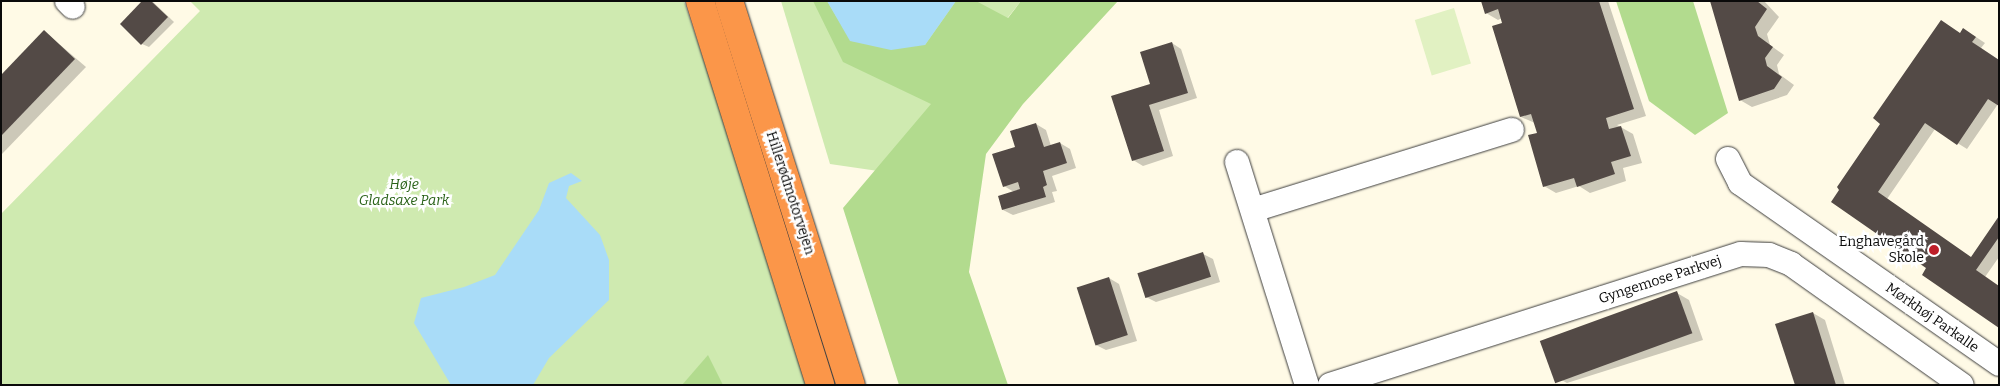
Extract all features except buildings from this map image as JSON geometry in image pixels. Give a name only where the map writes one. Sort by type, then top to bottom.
[{"type":"highway","name":"Hillerødmotorvejen","points":[[700,1],[820,385]]},
{"type":"highway","name":"Hillerødmotorvejen","points":[[729,1],[852,385]]},
{"type":"street","points":[[1253,210],[1512,130]]},
{"type":"street","name":"Mørkhøj Parkalle","points":[[1728,159],[1740,183],[1999,364]]},
{"type":"street","points":[[1237,162],[1307,385]]},
{"type":"street","name":"Gyngemose Parkvej","points":[[1330,385],[1741,254],[1768,255],[1791,264],[1962,385]]},
{"type":"green space","name":"Høje Gladsaxe Park","points":[[190,1],[684,1],[812,385],[1,385],[1,214],[200,11]]},
{"type":"green space","points":[[781,1],[1021,1],[885,172],[830,164]]},
{"type":"green space","points":[[813,1],[827,1],[851,41],[925,45],[956,1],[976,1],[1008,18],[1021,1],[1118,1],[1023,104],[986,154],[969,272],[1008,385],[899,385],[843,208],[931,104],[843,62]]},
{"type":"green space","points":[[1616,1],[1693,1],[1728,113],[1695,135],[1649,101]]},
{"type":"green space","points":[[1454,8],[1471,63],[1432,75],[1415,20]]},
{"type":"green space","points":[[708,355],[723,385],[682,385]]},
{"type":"water","points":[[827,1],[956,1],[925,45],[891,50],[850,41]]},
{"type":"water","points":[[571,173],[582,181],[569,186],[566,198],[600,235],[609,260],[609,300],[549,358],[533,385],[451,385],[414,323],[421,298],[464,287],[495,275],[539,210],[549,183]]},
{"type":"place","name":"Enghavegård Skole","points":[[1934,250]]}]
